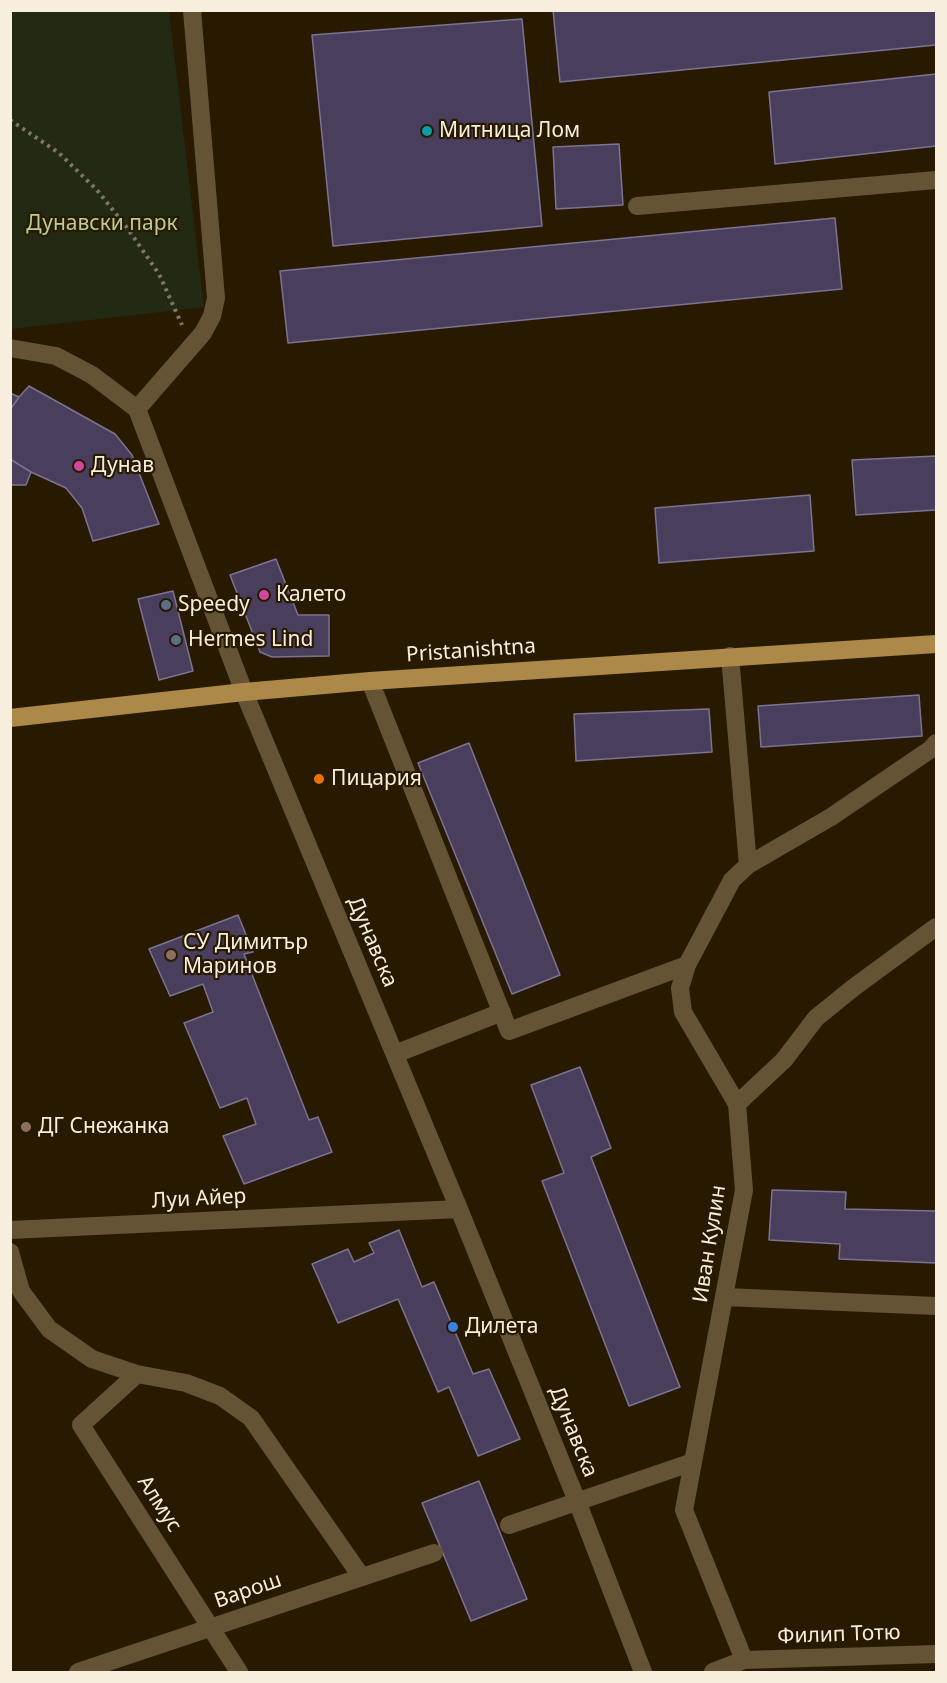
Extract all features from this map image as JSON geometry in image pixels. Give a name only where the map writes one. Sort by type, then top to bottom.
[{"type":"main road","name":"Pristanishtna","points":[[10,718],[244,692],[370,681],[936,644]]},
{"type":"street","points":[[10,348],[56,356],[92,375],[137,409],[208,325],[216,298],[192,10]]},
{"type":"street","points":[[637,206],[936,180]]},
{"type":"street","name":"Дунавска","points":[[137,409],[244,692],[459,1209],[577,1501],[643,1672]]},
{"type":"street","points":[[730,656],[748,865]]},
{"type":"street","points":[[370,681],[509,1031],[687,965]]},
{"type":"street","name":"Иван Кулин","points":[[744,1660],[684,1510],[744,1190],[737,1104],[683,1012],[680,988],[687,965],[732,880],[748,865],[831,817],[931,749],[936,743]]},
{"type":"street","points":[[737,1104],[784,1060],[816,1018],[936,927]]},
{"type":"street","points":[[395,1054],[502,1012]]},
{"type":"street","name":"Луи Айер","points":[[10,1230],[459,1209]]},
{"type":"street","points":[[10,1252],[21,1291],[49,1329],[92,1359],[137,1374],[186,1383],[220,1396],[250,1418],[362,1576]]},
{"type":"street","points":[[725,1297],[936,1306]]},
{"type":"street","name":"Алмус","points":[[137,1374],[81,1425],[239,1672]]},
{"type":"street","points":[[509,1525],[693,1462]]},
{"type":"street","name":"Варош","points":[[78,1672],[434,1553]]},
{"type":"street","name":"Филип Тотю","points":[[713,1672],[744,1660],[936,1654]]},
{"type":"path","points":[[10,120],[59,153],[97,189],[159,274],[191,347]]},
{"type":"green space","name":"Дунавски парк","points":[[10,11],[169,11],[204,307],[11,329]]},
{"type":"building","points":[[553,10],[936,10],[936,45],[560,82]]},
{"type":"building","name":"Митница Лом","points":[[522,19],[542,226],[333,246],[312,35]]},
{"type":"building","points":[[936,74],[936,146],[775,164],[769,92]]},
{"type":"building","points":[[619,144],[623,205],[556,209],[553,147]]},
{"type":"building","points":[[835,218],[842,289],[288,343],[280,271]]},
{"type":"building","name":"Дунав","points":[[29,386],[115,434],[132,455],[159,524],[93,541],[82,508],[66,488],[31,472],[10,459],[10,410]]},
{"type":"building","points":[[10,393],[19,397],[10,410]]},
{"type":"building","points":[[936,456],[936,510],[856,515],[852,460]]},
{"type":"building","points":[[10,459],[31,472],[26,485],[10,485]]},
{"type":"building","points":[[810,495],[814,551],[659,563],[655,508]]},
{"type":"building","name":"Калето","points":[[276,559],[298,615],[329,615],[329,656],[272,657],[260,652],[230,575]]},
{"type":"building","points":[[173,591],[193,671],[159,680],[138,599]]},
{"type":"building","points":[[919,695],[922,736],[761,747],[758,706]]},
{"type":"building","points":[[709,709],[712,752],[576,761],[574,714]]},
{"type":"building","points":[[469,743],[560,975],[512,994],[418,763]]},
{"type":"building","points":[[238,915],[253,952],[244,954],[309,1120],[318,1117],[332,1152],[244,1184],[223,1136],[256,1124],[247,1098],[220,1108],[184,1023],[213,1012],[203,984],[170,996],[149,949]]},
{"type":"building","points":[[580,1067],[611,1148],[591,1157],[680,1387],[629,1406],[542,1181],[564,1173],[531,1085]]},
{"type":"building","points":[[772,1190],[846,1192],[845,1209],[936,1211],[936,1263],[839,1259],[840,1244],[769,1240]]},
{"type":"building","points":[[399,1230],[422,1287],[434,1282],[473,1374],[489,1369],[520,1439],[478,1456],[449,1387],[438,1392],[398,1299],[338,1323],[312,1264],[348,1249],[354,1262],[374,1253],[369,1243]]},
{"type":"building","points":[[479,1481],[527,1599],[471,1621],[422,1503]]},
{"type":"place","name":"Митница Лом","points":[[427,131]]},
{"type":"place","name":"Дунав","points":[[79,466]]},
{"type":"place","name":"Калето","points":[[264,595]]},
{"type":"place","name":"Speedy","points":[[166,605]]},
{"type":"place","name":"Hermes Lind","points":[[176,640]]},
{"type":"place","name":"Пицария","points":[[319,779]]},
{"type":"place","name":"СУ Димитър Маринов","points":[[171,955]]},
{"type":"place","name":"ДГ Снежанка","points":[[26,1127]]},
{"type":"place","name":"Дилета","points":[[453,1327]]}]
